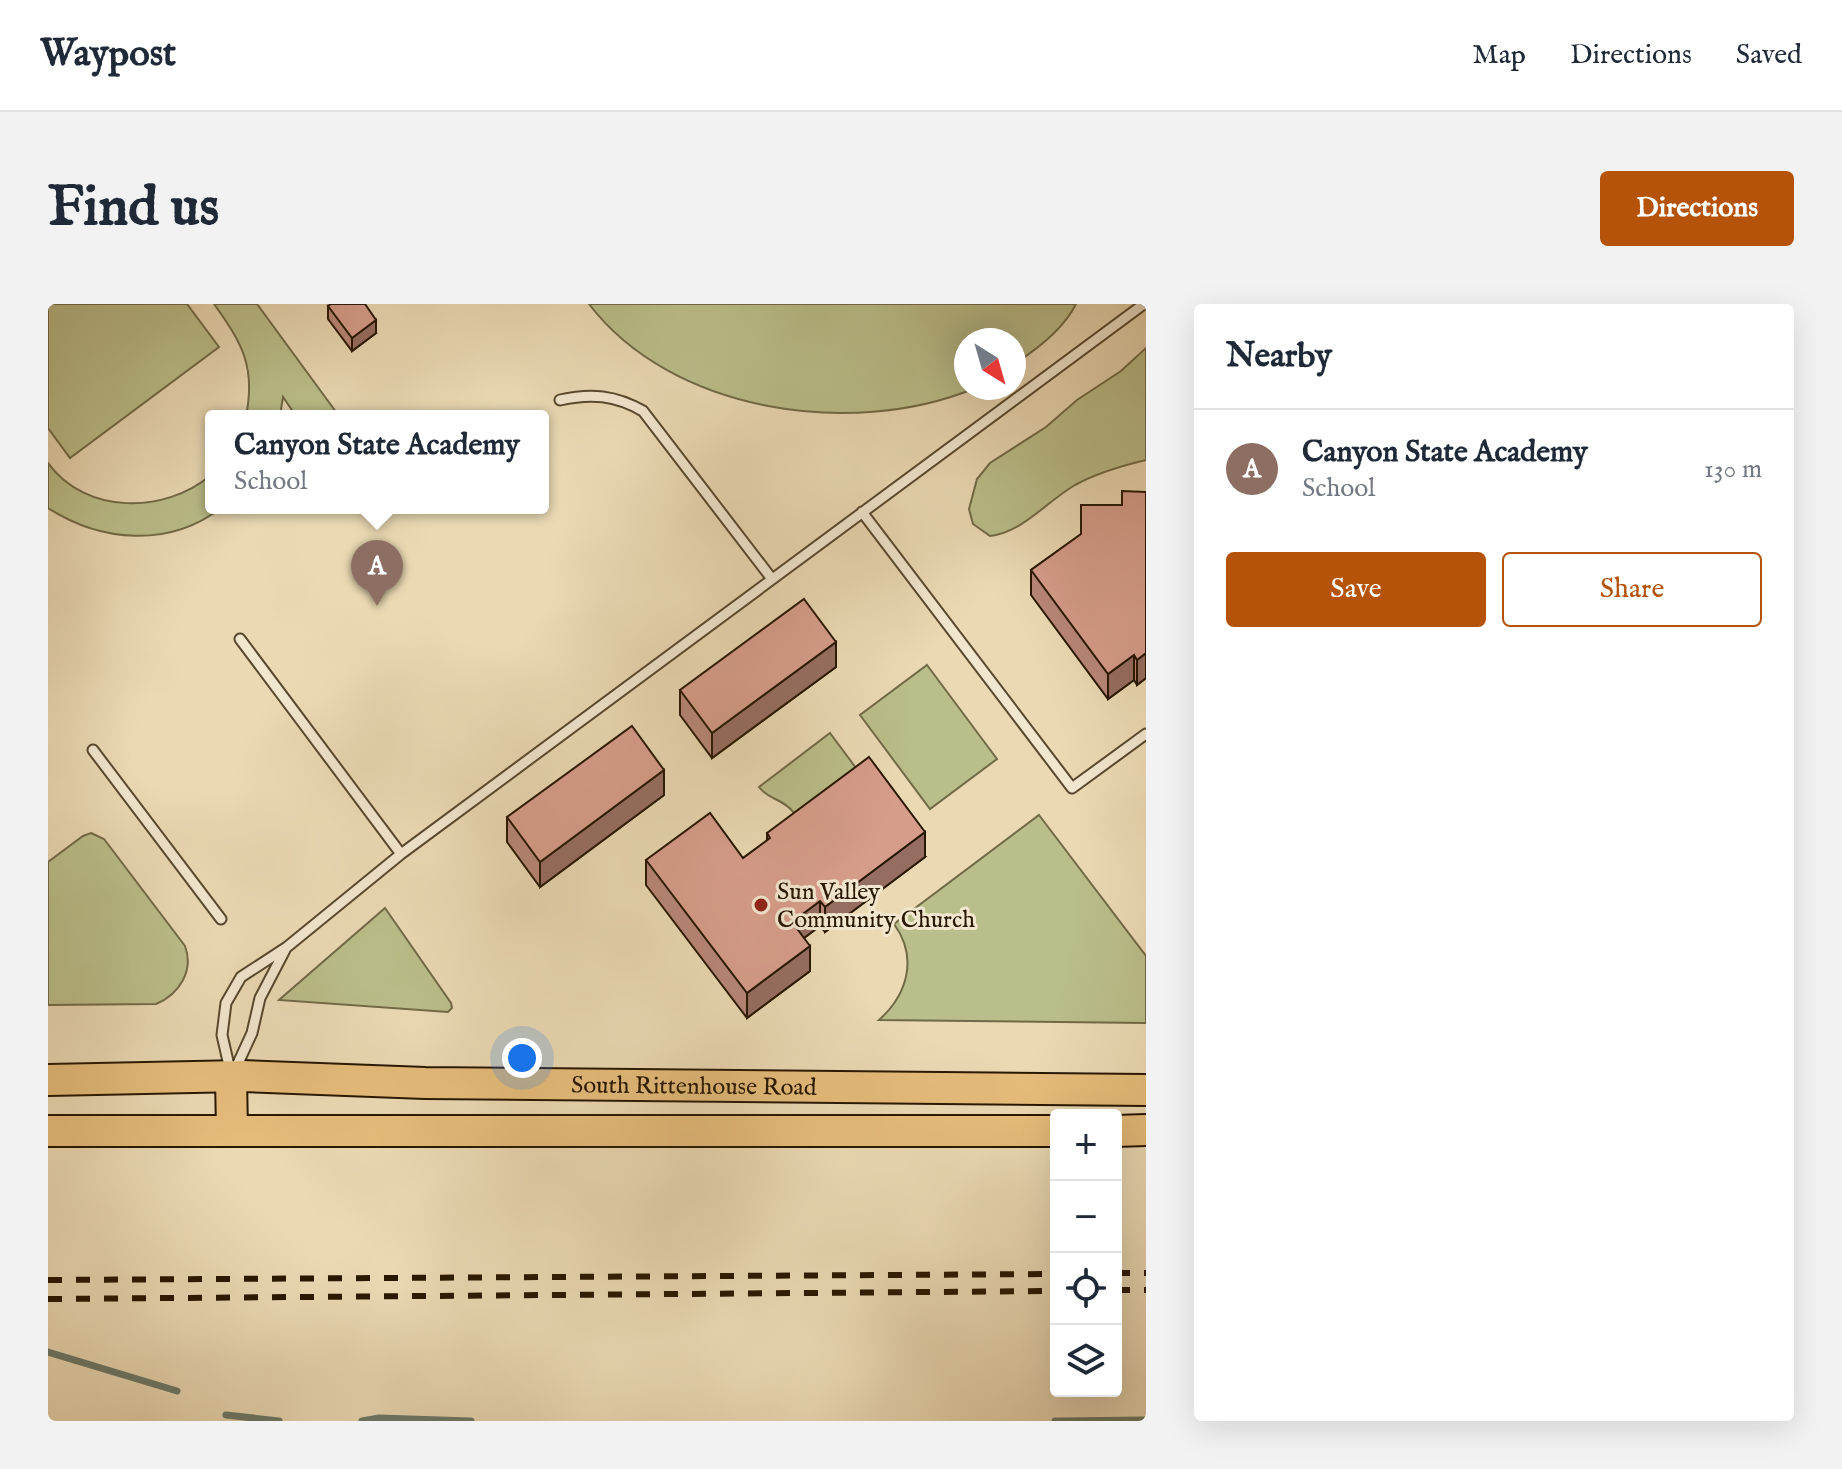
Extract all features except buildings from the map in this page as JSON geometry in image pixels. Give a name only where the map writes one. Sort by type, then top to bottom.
[{"type":"main road","name":"South Rittenhouse Road","points":[[48,1080],[231,1077],[425,1083],[1146,1090]]},
{"type":"main road","points":[[231,1077],[232,1131]]},
{"type":"main road","points":[[1122,1131],[1146,1130]]},
{"type":"main road","name":"South Rittenhouse Road","points":[[48,1131],[1050,1131]]},
{"type":"lane","points":[[231,1077],[222,1035],[226,1003],[241,977],[287,947],[401,854],[1144,304]]},
{"type":"lane","points":[[560,400],[607,395],[643,411],[772,579]]},
{"type":"lane","points":[[862,512],[1072,788],[1146,734]]},
{"type":"lane","points":[[240,639],[401,854]]},
{"type":"lane","points":[[93,750],[221,919]]},
{"type":"lane","points":[[231,1077],[252,1033],[260,998],[287,947]]},
{"type":"green space","points":[[48,304],[187,304],[219,347],[70,458],[48,428]]},
{"type":"green space","points":[[214,304],[257,304],[335,410],[292,410],[283,397],[281,410],[247,410],[248,369],[232,331]]},
{"type":"green space","points":[[589,304],[1076,304],[1049,338],[1026,356],[1026,328],[954,328],[954,395],[925,404],[874,412],[820,412],[767,406],[715,392],[667,370],[624,341]]},
{"type":"green space","points":[[1146,348],[1146,460],[1083,481],[1013,529],[990,536],[973,524],[969,509],[977,479],[990,463],[1046,427],[1077,400],[1121,371]]},
{"type":"green space","points":[[48,463],[64,480],[83,492],[104,500],[126,503],[171,497],[205,479],[205,514],[212,514],[179,530],[135,536],[90,528],[48,508]]},
{"type":"green space","points":[[927,665],[997,759],[930,809],[860,715]]},
{"type":"green space","points":[[830,733],[856,768],[794,813],[759,787]]},
{"type":"green space","points":[[1039,815],[1146,956],[1146,1023],[879,1020],[897,999],[906,975],[906,949],[894,924]]},
{"type":"green space","points":[[91,833],[104,839],[185,946],[188,964],[183,980],[172,994],[156,1004],[48,1005],[48,862]]},
{"type":"green space","points":[[385,908],[451,1003],[452,1008],[448,1012],[279,1000]]},
{"type":"waterway","points":[[48,1352],[177,1391]]},
{"type":"waterway","points":[[226,1415],[279,1421]]},
{"type":"waterway","points":[[362,1421],[379,1418],[471,1421]]},
{"type":"waterway","points":[[1055,1421],[1146,1420]]},
{"type":"railway","points":[[1122,1273],[1146,1273]]},
{"type":"railway","points":[[48,1280],[1050,1274]]},
{"type":"railway","points":[[1122,1290],[1146,1290]]},
{"type":"railway","points":[[48,1299],[1050,1291]]},
{"type":"place","name":"Canyon State Academy","points":[[377,606]]},
{"type":"place","name":"Sun Valley Community Church","points":[[761,905]]}]
